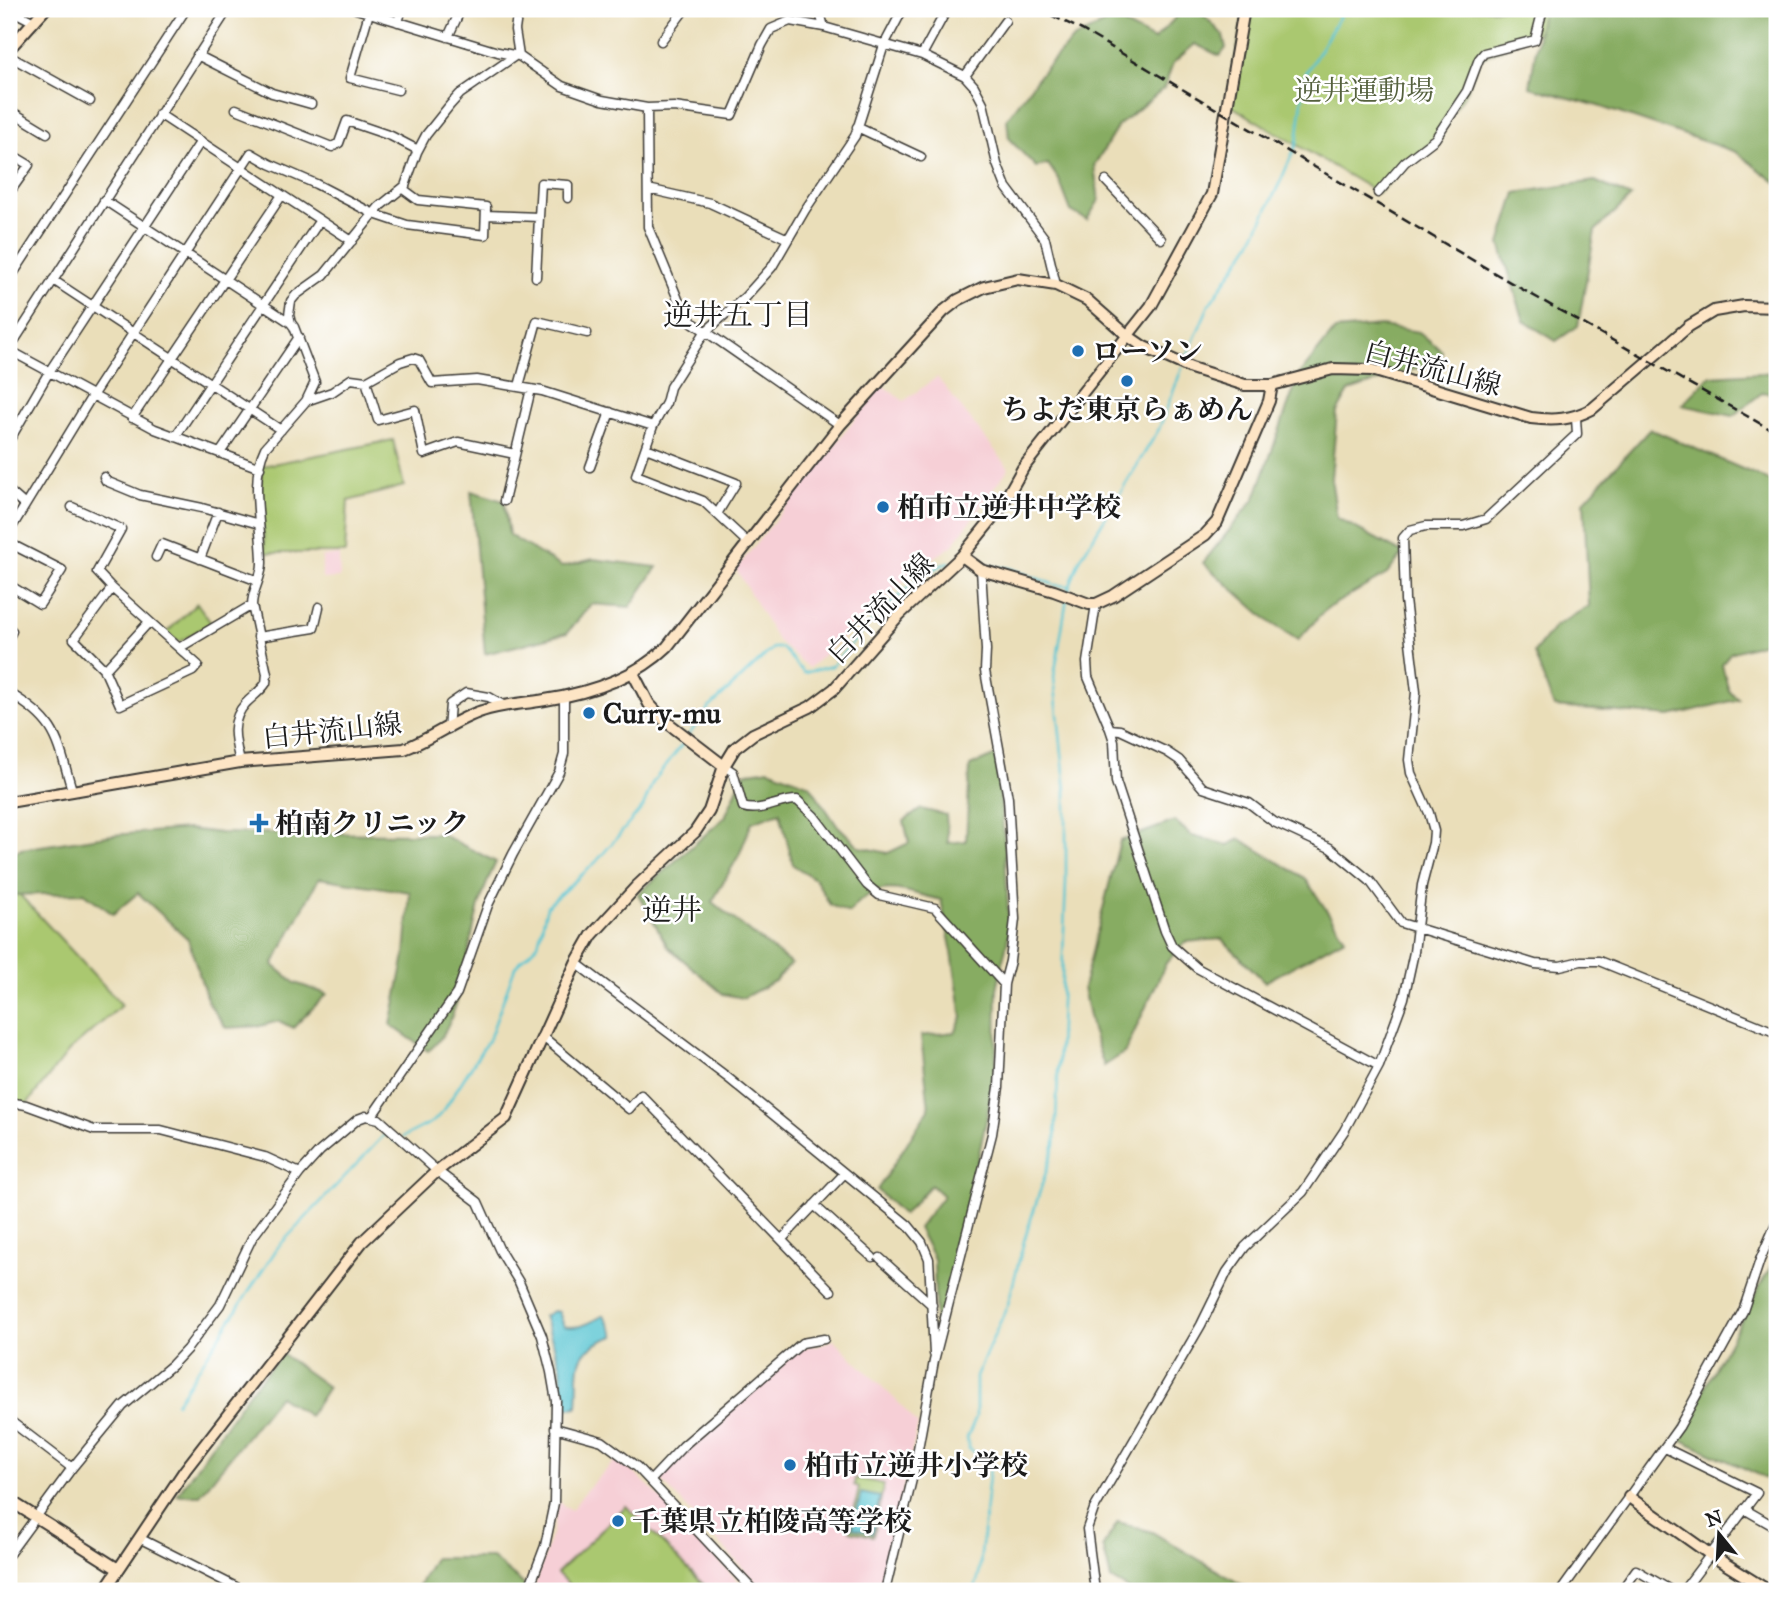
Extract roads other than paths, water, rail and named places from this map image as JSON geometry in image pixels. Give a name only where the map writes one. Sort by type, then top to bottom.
[{"type":"street","points":[[9,9],[34,22]]},
{"type":"street","points":[[9,49],[46,9]]},
{"type":"street","points":[[9,280],[186,9]]},
{"type":"street","points":[[228,9],[9,349],[132,418],[260,468]]},
{"type":"street","points":[[356,9],[517,56],[562,86],[580,94],[648,108],[674,107],[732,115],[771,29],[790,21],[824,27],[922,55],[965,76],[974,86],[983,103],[997,164],[1006,187],[1045,239],[1056,285]]},
{"type":"street","points":[[398,22],[402,9]]},
{"type":"street","points":[[448,37],[461,9]]},
{"type":"street","points":[[517,56],[515,30],[518,9]]},
{"type":"street","points":[[661,41],[685,9]]},
{"type":"street","points":[[819,9],[824,27]]},
{"type":"street","points":[[748,543],[703,501],[636,475],[670,387],[705,332],[745,297],[772,267],[805,210],[855,136],[884,45],[903,9]]},
{"type":"street","points":[[922,55],[947,9]]},
{"type":"street","points":[[962,556],[1000,509],[1023,468],[1038,448],[1151,306],[1212,194],[1244,9]]},
{"type":"street","points":[[1378,193],[1405,162],[1435,139],[1467,91],[1479,59],[1484,53],[1535,40],[1543,9]]},
{"type":"street","points":[[369,13],[350,78],[398,90]]},
{"type":"street","points":[[965,76],[1005,21]]},
{"type":"street","points":[[197,55],[272,93],[311,104]]},
{"type":"street","points":[[9,56],[90,101]]},
{"type":"street","points":[[240,762],[233,729],[235,720],[240,710],[267,683],[252,605],[262,564],[258,498],[261,456],[306,401],[315,382],[299,337],[291,323],[288,307],[296,295],[324,275],[374,214],[402,189],[426,135],[460,94],[517,56]]},
{"type":"street","points":[[648,108],[648,227],[680,304],[692,322],[705,332],[840,425]]},
{"type":"street","points":[[236,109],[332,146],[339,143],[347,121],[391,136],[418,150]]},
{"type":"street","points":[[9,110],[47,133]]},
{"type":"street","points":[[159,114],[352,241]]},
{"type":"street","points":[[858,127],[921,157]]},
{"type":"street","points":[[9,441],[49,372],[201,141]]},
{"type":"street","points":[[9,153],[29,165],[12,189],[9,187]]},
{"type":"street","points":[[9,532],[92,396],[251,153],[374,214],[407,225],[485,235],[486,207],[418,200],[402,189]]},
{"type":"street","points":[[1106,181],[1161,239]]},
{"type":"street","points":[[536,276],[541,183],[568,185],[568,198]]},
{"type":"street","points":[[648,189],[710,203],[788,239]]},
{"type":"street","points":[[132,418],[282,195]]},
{"type":"street","points":[[104,200],[291,323]]},
{"type":"street","points":[[486,215],[539,217]]},
{"type":"street","points":[[175,437],[320,220]]},
{"type":"street","points":[[53,280],[281,430]]},
{"type":"street","name":"白井流山線","points":[[9,802],[240,762],[388,751],[425,741],[469,716],[503,705],[564,697],[633,673],[667,647],[840,425],[944,311],[971,292],[998,282],[1036,280],[1056,285],[1087,300],[1128,336],[1165,356],[1245,385],[1272,385],[1333,369],[1354,368],[1372,370],[1531,418],[1553,421],[1576,418]]},
{"type":"street","points":[[1095,1591],[1087,1530],[1094,1509],[1201,1325],[1227,1272],[1245,1247],[1279,1217],[1317,1173],[1344,1131],[1379,1066],[1404,998],[1414,952],[1422,885],[1434,831],[1411,773],[1409,760],[1416,692],[1405,600],[1403,538],[1410,530],[1426,526],[1473,524],[1494,514],[1577,434],[1576,418],[1592,409],[1679,334],[1714,311],[1744,306],[1777,307]]},
{"type":"street","points":[[519,386],[537,321],[587,333]]},
{"type":"street","points":[[220,453],[299,337]]},
{"type":"street","points":[[306,401],[332,391],[351,379],[366,381],[400,362],[413,358],[419,360],[432,383],[477,380],[519,386],[653,426]]},
{"type":"street","points":[[366,381],[378,420],[415,410],[424,454],[458,442],[515,454]]},
{"type":"street","points":[[1272,385],[1269,401],[1217,522],[1205,535],[1113,596],[1096,604],[1087,662],[1088,677],[1114,741],[1116,782],[1172,946],[1197,968],[1379,1066]]},
{"type":"street","points":[[504,501],[531,389]]},
{"type":"street","points":[[590,467],[610,412]]},
{"type":"street","points":[[646,448],[736,483],[717,514]]},
{"type":"street","points":[[104,477],[106,481],[140,495],[259,524]]},
{"type":"street","points":[[9,491],[25,505]]},
{"type":"street","points":[[72,507],[121,529],[97,572],[111,588],[198,665],[193,671],[120,705],[104,671],[74,639],[111,588]]},
{"type":"street","points":[[200,559],[218,512]]},
{"type":"street","points":[[9,543],[62,569],[40,604],[9,585]]},
{"type":"street","points":[[156,557],[162,544],[258,581]]},
{"type":"street","name":"白井流山線","points":[[724,766],[742,742],[810,707],[834,689],[900,614],[962,556],[981,570],[1096,604]]},
{"type":"street","points":[[885,1591],[914,1471],[934,1361],[992,1134],[999,1087],[1004,984],[1015,919],[1008,798],[985,671],[981,570]]},
{"type":"street","points":[[179,648],[252,605]]},
{"type":"street","points":[[258,637],[314,628],[319,607]]},
{"type":"street","points":[[104,671],[149,622]]},
{"type":"street","points":[[9,628],[12,631],[9,637]]},
{"type":"street","points":[[633,673],[649,704],[664,720],[733,772],[743,807],[752,810],[784,800],[797,800],[814,816],[867,885],[879,895],[935,908],[1004,984]]},
{"type":"street","points":[[9,693],[28,704],[46,720],[59,743],[72,790]]},
{"type":"street","points":[[448,729],[450,704],[466,693],[489,697],[503,705]]},
{"type":"street","points":[[372,1116],[457,993],[488,905],[559,772],[564,754],[564,697]]},
{"type":"street","points":[[1110,729],[1120,730],[1167,751],[1179,760],[1203,788],[1249,803],[1274,821],[1330,848],[1370,881],[1401,923],[1535,964],[1560,967],[1581,961],[1599,961],[1777,1033]]},
{"type":"street","points":[[104,1591],[184,1470],[362,1242],[438,1171],[506,1118],[576,963],[592,935],[703,822],[715,797],[724,766]]},
{"type":"street","points":[[576,963],[727,1077],[908,1225],[922,1242],[929,1259],[934,1361]]},
{"type":"street","points":[[542,1036],[629,1109],[641,1095],[831,1291]]},
{"type":"street","points":[[9,1101],[94,1130],[161,1130],[265,1157],[300,1173]]},
{"type":"street","points":[[9,1554],[72,1468],[123,1406],[187,1349],[220,1305],[252,1238],[300,1173],[338,1135],[359,1119],[372,1116],[478,1202],[500,1251],[519,1282],[542,1336],[556,1401],[554,1503],[545,1546],[528,1591]]},
{"type":"street","points":[[782,1239],[844,1174]]},
{"type":"street","points":[[814,1205],[932,1305]]},
{"type":"street","points":[[1562,1591],[1665,1448],[1713,1368],[1742,1311],[1777,1221]]},
{"type":"street","points":[[651,1480],[683,1446],[802,1343],[824,1339]]},
{"type":"street","points":[[9,1420],[72,1468]]},
{"type":"street","points":[[555,1428],[602,1441],[651,1480],[754,1591]]},
{"type":"street","points":[[1665,1448],[1757,1493],[1683,1591]]},
{"type":"street","points":[[1629,1497],[1711,1555],[1769,1591]]},
{"type":"street","points":[[9,1500],[118,1569]]},
{"type":"street","points":[[1744,1509],[1777,1528]]},
{"type":"street","points":[[139,1538],[244,1591]]},
{"type":"street","points":[[1621,1591],[1636,1570],[1672,1591]]},
{"type":"water","points":[[553,1311],[559,1312],[564,1326],[569,1327],[585,1325],[604,1315],[615,1336],[591,1347],[580,1361],[577,1407],[562,1405],[561,1367],[544,1316]]},
{"type":"water","points":[[861,1493],[880,1497],[872,1533],[853,1528]]},
{"type":"waterway","points":[[1185,361],[1209,305],[1251,243],[1282,178],[1297,143],[1305,75],[1344,9]]},
{"type":"waterway","points":[[1068,591],[1079,561],[1159,429],[1182,368]]},
{"type":"waterway","points":[[688,736],[708,709],[773,648],[782,648],[804,673],[832,666],[866,627],[924,573],[949,562]]},
{"type":"waterway","points":[[984,566],[1009,568],[1055,585],[1068,586]]},
{"type":"waterway","points":[[974,1591],[979,1575],[990,1465],[985,1458],[969,1449],[967,1438],[976,1417],[976,1377],[1008,1304],[1024,1241],[1055,1144],[1066,883],[1066,791],[1054,677],[1067,598]]},
{"type":"waterway","points":[[403,1137],[434,1121],[444,1110],[490,1037],[515,967],[538,944],[547,906],[596,862],[643,807],[653,782],[684,742]]},
{"type":"waterway","points":[[176,1403],[278,1247],[386,1133],[395,1141],[398,1140]]},
{"type":"railway","points":[[1038,9],[1082,30],[1520,288],[1777,433]]},
{"type":"place","name":"ローソン","points":[[1078,351]]},
{"type":"place","name":"ちよだ東京らぁめん","points":[[1127,381]]},
{"type":"place","name":"柏市立逆井中学校","points":[[883,507]]},
{"type":"place","name":"Curry-mu","points":[[589,713]]},
{"type":"place","name":"柏南クリニック","points":[[259,823]]},
{"type":"place","name":"柏市立逆井小学校","points":[[790,1465]]},
{"type":"place","name":"千葉県立柏陵高等学校","points":[[618,1521]]},
{"type":"district","name":"逆井五丁目","points":[[738,315]]},
{"type":"district","name":"逆井","points":[[672,910]]},
{"type":"park label","name":"逆井運動場","points":[[1364,90]]}]
